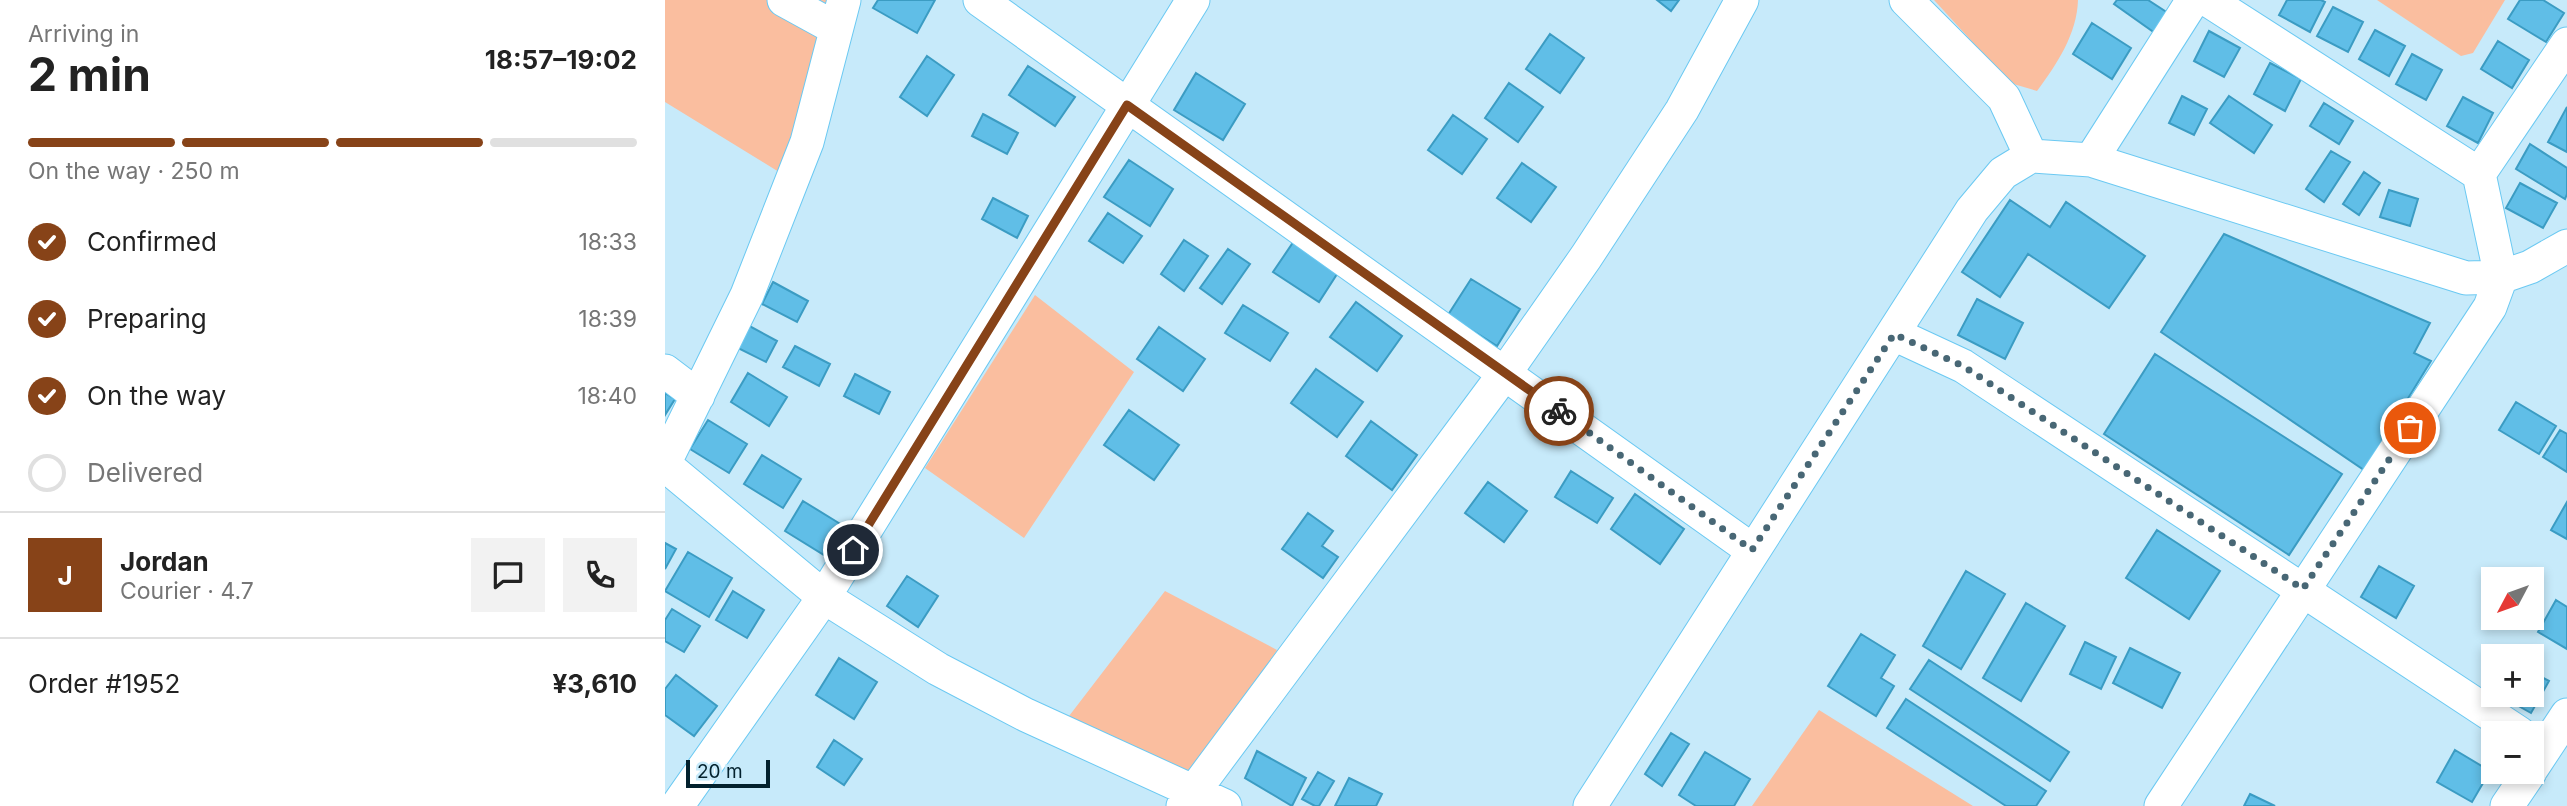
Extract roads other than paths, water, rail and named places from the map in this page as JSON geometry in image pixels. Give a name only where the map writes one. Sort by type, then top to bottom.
[{"type":"street","points":[[784,0],[839,14],[807,142],[747,295],[665,464],[824,597],[938,669],[1189,799],[1226,806]]},
{"type":"street","points":[[980,0],[1752,550]]},
{"type":"street","points":[[677,806],[824,597],[1193,0]]},
{"type":"street","points":[[1189,799],[1505,373],[1586,257],[1682,110],[1742,0]]},
{"type":"street","points":[[1906,0],[2004,98],[2031,156]]},
{"type":"street","points":[[2091,160],[2193,0]]},
{"type":"street","points":[[2161,806],[2490,307],[2501,277],[2479,174],[2208,0]]},
{"type":"street","points":[[2479,174],[2567,44]]},
{"type":"street","points":[[1590,806],[1972,210],[2003,173],[2031,156],[2091,160],[2466,278],[2501,277],[2530,267],[2567,246]]},
{"type":"street","points":[[1894,334],[1963,366],[2303,589],[2489,721]]},
{"type":"street","points":[[665,371],[698,396]]},
{"type":"street","points":[[2544,746],[2567,715]]},
{"type":"street","points":[[2507,806],[2520,784]]}]
